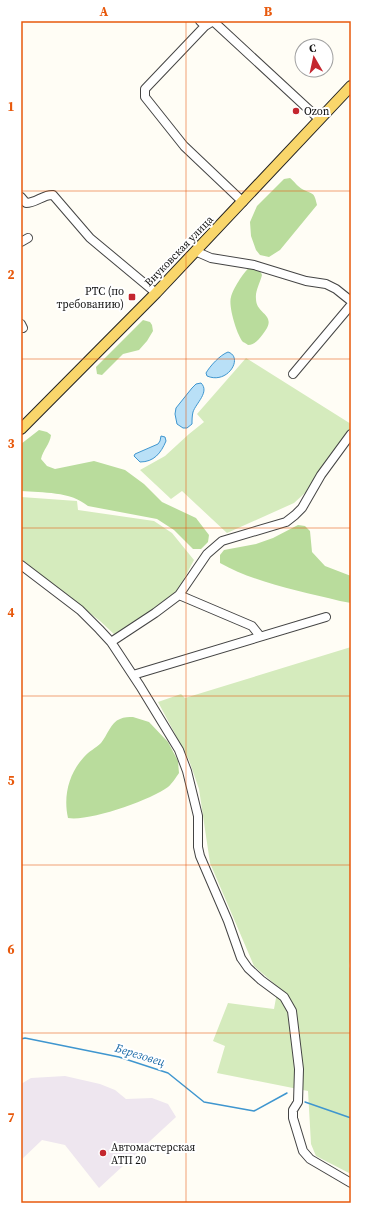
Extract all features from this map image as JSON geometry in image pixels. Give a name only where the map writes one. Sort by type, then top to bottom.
[{"type":"main road","name":"Внуковская улица","points":[[21,429],[156,293],[351,86]]},
{"type":"street","points":[[243,202],[184,146],[145,97],[145,89],[203,23],[213,21],[319,119]]},
{"type":"street","points":[[21,197],[26,203],[30,203],[50,194],[53,195],[90,238],[156,293]]},
{"type":"street","points":[[195,251],[211,258],[254,265],[306,281],[326,284],[336,289],[351,301]]},
{"type":"street","points":[[293,374],[351,305]]},
{"type":"street","points":[[110,642],[155,613],[179,595],[207,554],[222,541],[286,522],[295,515],[302,508],[321,475],[351,434]]},
{"type":"street","points":[[21,565],[80,610],[99,629],[133,675],[179,750],[187,770],[198,816],[198,847],[200,856],[228,921],[241,958],[248,968],[284,998],[292,1011],[296,1034],[299,1075],[298,1102],[293,1110],[293,1118],[304,1151],[310,1159],[351,1183]]},
{"type":"street","points":[[179,595],[252,626],[260,636]]},
{"type":"street","points":[[133,675],[326,617]]},
{"type":"shaded area","points":[[65,1076],[100,1084],[115,1090],[126,1099],[152,1098],[168,1104],[176,1117],[99,1188],[65,1145],[42,1140],[21,1160],[21,1084],[31,1078]]},
{"type":"green space","points":[[290,178],[300,188],[315,197],[317,205],[280,250],[269,257],[260,255],[256,250],[251,236],[250,222],[257,206],[284,179]]},
{"type":"green space","points":[[249,268],[257,269],[262,275],[257,290],[256,299],[259,308],[266,315],[269,322],[258,340],[253,344],[248,345],[243,342],[238,333],[230,301],[236,286]]},
{"type":"green space","points":[[143,320],[150,322],[152,325],[153,331],[147,341],[139,350],[123,354],[102,375],[97,374],[96,367]]},
{"type":"green space","points":[[246,358],[351,424],[351,428],[306,492],[294,503],[227,533],[182,491],[171,499],[140,470],[165,456],[204,422],[197,414]]},
{"type":"green space","points":[[39,430],[47,432],[51,435],[41,459],[47,466],[55,469],[94,461],[125,470],[144,484],[162,502],[196,518],[209,535],[208,542],[201,549],[193,549],[174,530],[157,519],[88,506],[81,501],[65,495],[21,491],[21,444]]},
{"type":"green space","points":[[21,497],[77,501],[78,510],[154,521],[172,533],[194,560],[178,590],[151,611],[115,635],[100,621],[21,559]]},
{"type":"green space","points":[[298,525],[305,526],[310,531],[312,552],[325,566],[351,576],[351,603],[294,590],[263,581],[220,563],[220,555],[224,550],[256,544],[273,538]]},
{"type":"green space","points":[[351,647],[351,957],[349,966],[351,971],[351,1174],[316,1156],[311,1144],[308,1091],[217,1073],[225,1046],[213,1041],[228,1003],[274,1009],[278,987],[254,966],[210,863],[199,789],[189,760],[158,702],[181,694],[185,698]]},
{"type":"green space","points":[[133,717],[149,722],[168,742],[178,761],[179,773],[168,787],[134,804],[90,817],[68,818],[66,801],[68,785],[74,770],[86,755],[101,743],[114,723],[123,718]]},
{"type":"water","points":[[228,352],[233,355],[234,364],[227,374],[215,378],[207,376],[206,373],[213,364]]},
{"type":"water","points":[[201,383],[204,390],[202,398],[193,412],[192,424],[187,428],[183,428],[177,424],[175,414],[176,408],[196,384]]},
{"type":"water","points":[[161,436],[165,437],[166,441],[162,449],[153,459],[140,462],[134,456],[135,454],[158,444]]},
{"type":"waterway","name":"Березовец","points":[[21,1039],[25,1038],[119,1057],[168,1073],[204,1102],[254,1111],[287,1093]]},
{"type":"waterway","name":"Березовец","points":[[305,1102],[351,1118]]},
{"type":"place","name":"Ozon","points":[[296,111]]},
{"type":"place","name":"РТС (по требованию)","points":[[132,297]]},
{"type":"place","name":"Автомастерская АТП 20","points":[[103,1153]]}]
